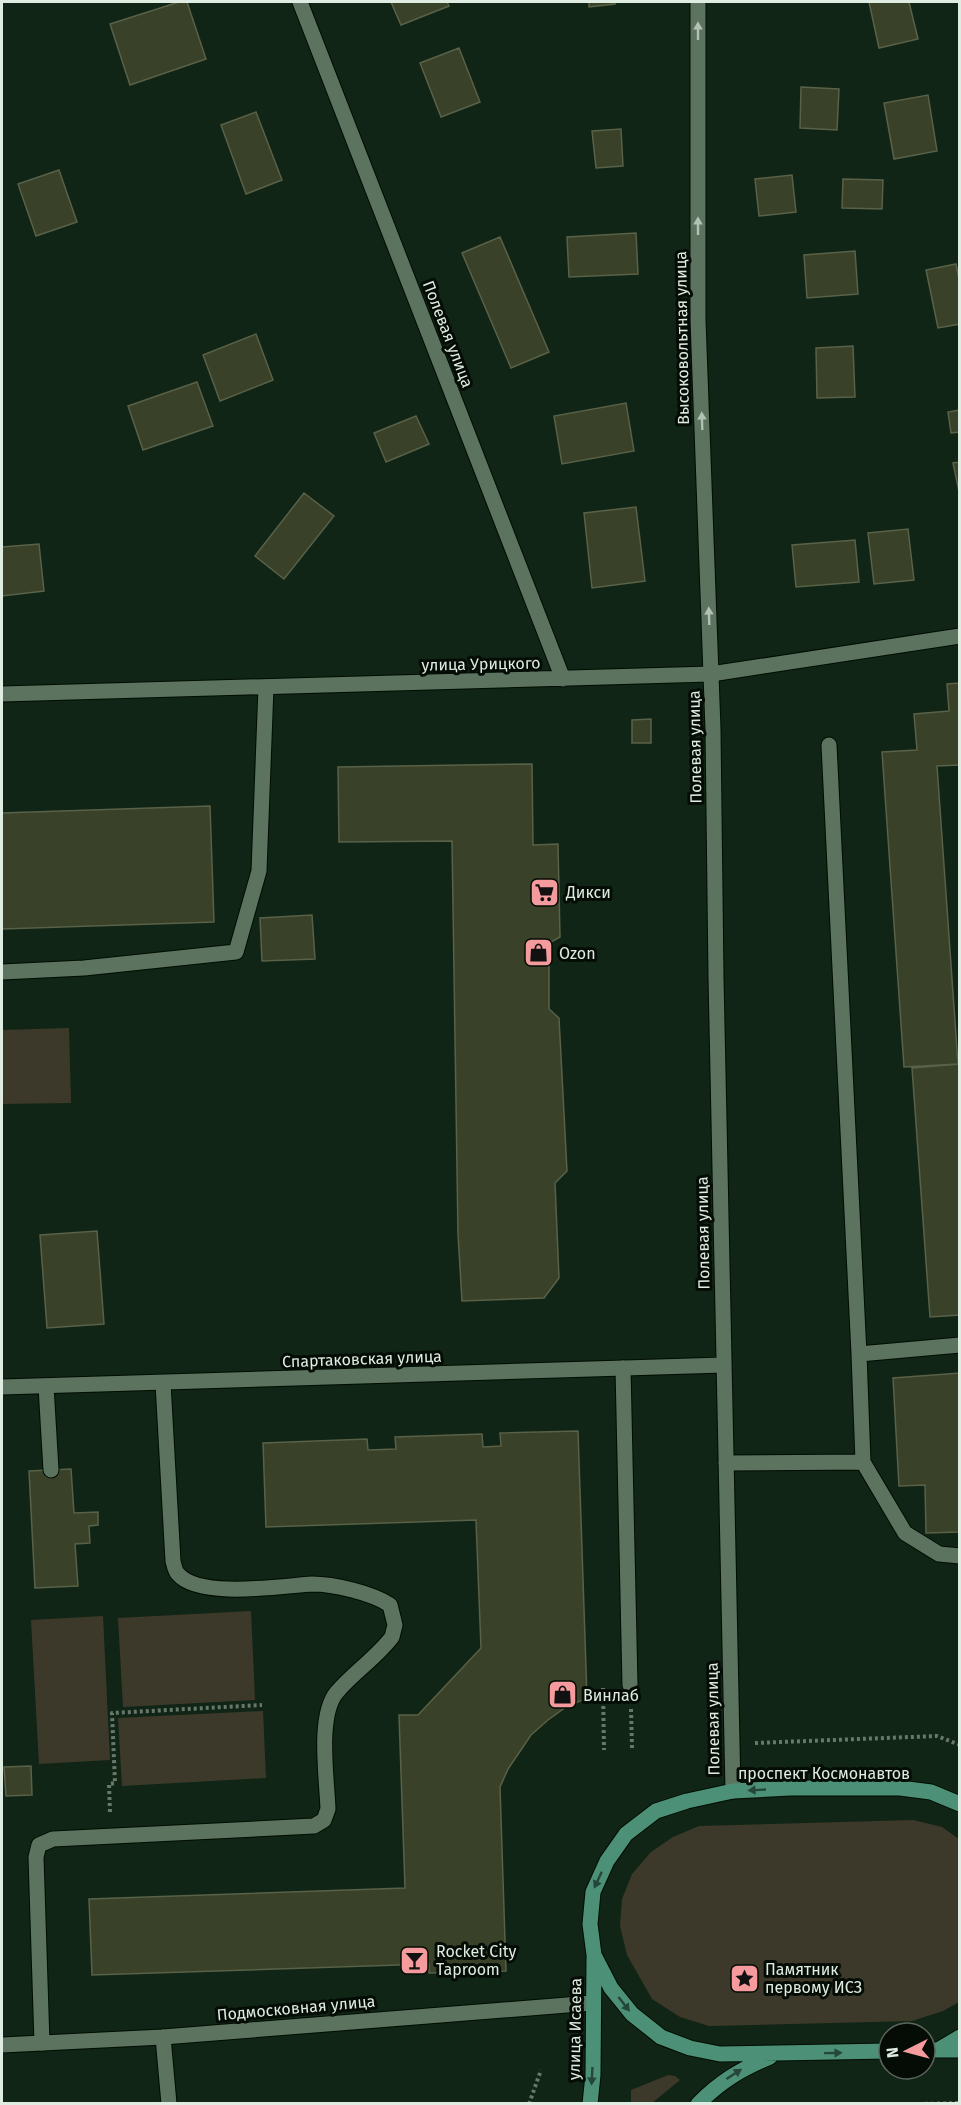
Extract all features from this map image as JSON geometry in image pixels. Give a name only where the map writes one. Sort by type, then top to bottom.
[{"type":"main road","name":"проспект Космонавтов","points":[[877,2051],[720,2054],[690,2048],[661,2037],[632,2014],[611,1988],[594,1955],[590,1924],[593,1892],[607,1861],[626,1834],[656,1811],[687,1801],[733,1791],[790,1788],[900,1788],[931,1792],[960,1804]]},
{"type":"main road","name":"улица Исаева","points":[[590,2103],[593,2075],[594,1955]]},
{"type":"main road","points":[[937,2048],[960,2037]]},
{"type":"main road","points":[[937,2050],[960,2050]]},
{"type":"main road","points":[[698,2103],[741,2069],[777,2054]]},
{"type":"street","name":"Полевая улица","points":[[300,2],[563,680]]},
{"type":"street","name":"Высоковольтная улица","points":[[698,2],[698,320],[711,674]]},
{"type":"street","name":"улица Урицкого","points":[[2,694],[563,680],[711,674],[960,636]]},
{"type":"street","name":"Полевая улица","points":[[711,674],[733,1791]]},
{"type":"street","points":[[2,972],[84,968],[236,952],[259,871],[266,687]]},
{"type":"street","points":[[829,745],[863,1462],[905,1533],[939,1554],[960,1556]]},
{"type":"street","points":[[859,1354],[960,1345]]},
{"type":"street","name":"Спартаковская улица","points":[[2,1387],[724,1365]]},
{"type":"street","points":[[623,1368],[630,1685]]},
{"type":"street","points":[[42,2043],[36,1857],[39,1845],[53,1839],[315,1826],[324,1820],[328,1809],[325,1722],[328,1707],[336,1693],[392,1637],[394,1625],[390,1605],[383,1600],[326,1584],[214,1590],[192,1584],[176,1573],[173,1561],[163,1383]]},
{"type":"street","points":[[46,1386],[51,1470]]},
{"type":"street","points":[[726,1463],[863,1462]]},
{"type":"street","name":"Подмосковная улица","points":[[2,2045],[163,2037],[592,2003]]},
{"type":"street","points":[[163,2037],[169,2103]]},
{"type":"path","points":[[630,1685],[632,1748]]},
{"type":"path","points":[[111,1836],[109,1784],[115,1783],[112,1713],[262,1705]]},
{"type":"path","points":[[755,1743],[937,1736],[960,1745]]},
{"type":"path","points":[[529,2103],[541,2070]]},
{"type":"path","points":[[919,2103],[960,2103]]},
{"type":"shaded area","points":[[69,1028],[71,1103],[2,1104],[2,1030]]},
{"type":"shaded area","points":[[251,1611],[255,1700],[123,1707],[118,1618]]},
{"type":"shaded area","points":[[103,1616],[110,1760],[39,1764],[31,1620]]},
{"type":"shaded area","points":[[263,1711],[266,1778],[122,1786],[118,1718]]},
{"type":"shaded area","points":[[913,1820],[942,1827],[959,1839],[959,2002],[943,2011],[912,2021],[709,2026],[680,2017],[652,1999],[627,1955],[620,1926],[622,1899],[632,1874],[651,1852],[673,1837],[699,1826]]},
{"type":"shaded area","points":[[668,2075],[680,2080],[652,2103],[631,2103],[631,2090]]},
{"type":"building","points":[[179,2],[187,2],[206,59],[130,85],[110,24]]},
{"type":"building","points":[[391,2],[447,2],[449,6],[401,25]]},
{"type":"building","points":[[589,2],[615,2],[615,4],[589,7]]},
{"type":"building","points":[[869,2],[909,2],[918,39],[879,48]]},
{"type":"building","points":[[459,48],[480,102],[441,117],[420,63]]},
{"type":"building","points":[[801,87],[839,89],[837,130],[800,128]]},
{"type":"building","points":[[928,95],[937,151],[894,159],[884,103]]},
{"type":"building","points":[[256,112],[282,180],[246,194],[221,125]]},
{"type":"building","points":[[621,129],[623,166],[596,168],[592,131]]},
{"type":"building","points":[[59,170],[77,222],[36,236],[18,184]]},
{"type":"building","points":[[792,175],[796,212],[759,216],[755,179]]},
{"type":"building","points":[[843,179],[883,180],[882,209],[842,208]]},
{"type":"building","points":[[636,233],[638,274],[569,277],[567,237]]},
{"type":"building","points":[[500,237],[549,352],[511,368],[462,253]]},
{"type":"building","points":[[855,251],[858,294],[807,298],[804,255]]},
{"type":"building","points":[[956,264],[960,284],[960,324],[938,328],[926,270]]},
{"type":"building","points":[[256,334],[273,380],[220,401],[203,355]]},
{"type":"building","points":[[853,346],[855,397],[817,398],[816,348]]},
{"type":"building","points":[[197,382],[213,426],[143,450],[128,406]]},
{"type":"building","points":[[626,403],[634,451],[562,464],[554,416]]},
{"type":"building","points":[[960,410],[960,432],[951,433],[948,412]]},
{"type":"building","points":[[416,416],[429,444],[386,462],[374,433]]},
{"type":"building","points":[[960,462],[960,496],[953,463]]},
{"type":"building","points":[[304,493],[334,516],[284,579],[255,556]]},
{"type":"building","points":[[636,507],[645,581],[592,588],[584,513]]},
{"type":"building","points":[[908,529],[914,580],[874,584],[868,533]]},
{"type":"building","points":[[855,540],[859,582],[796,587],[792,545]]},
{"type":"building","points":[[39,544],[44,591],[2,596],[2,547]]},
{"type":"building","points":[[960,683],[960,765],[937,766],[958,1064],[904,1067],[882,752],[917,750],[914,714],[949,711],[947,684]]},
{"type":"building","points":[[651,719],[651,743],[632,743],[632,720]]},
{"type":"building","points":[[532,764],[533,845],[558,844],[560,937],[549,943],[549,1009],[559,1018],[567,1171],[555,1183],[559,1278],[544,1298],[462,1301],[458,1234],[452,841],[339,842],[338,767]]},
{"type":"building","points":[[210,806],[214,922],[2,929],[2,813]]},
{"type":"building","points":[[312,915],[315,959],[262,961],[260,918]]},
{"type":"building","points":[[960,1064],[960,1315],[930,1317],[912,1068]]},
{"type":"building","points":[[97,1231],[104,1324],[47,1328],[40,1235]]},
{"type":"building","points":[[960,1373],[960,1532],[926,1533],[925,1485],[899,1486],[893,1378]]},
{"type":"building","points":[[578,1431],[587,1698],[566,1707],[531,1735],[508,1769],[500,1787],[506,1971],[429,1973],[429,1964],[92,1975],[89,1899],[405,1888],[399,1715],[418,1715],[481,1648],[476,1520],[266,1527],[263,1443],[367,1439],[368,1450],[396,1449],[395,1437],[482,1434],[483,1447],[501,1446],[500,1433]]},
{"type":"building","points":[[71,1469],[74,1513],[98,1512],[98,1525],[89,1526],[90,1543],[75,1544],[78,1586],[35,1588],[29,1471]]},
{"type":"building","points":[[31,1766],[32,1795],[6,1796],[4,1767]]},
{"type":"place","name":"Дикси","points":[[545,892]]},
{"type":"place","name":"Ozon","points":[[538,953]]},
{"type":"place","name":"Винлаб","points":[[562,1695]]},
{"type":"place","name":"Rocket City Taproom","points":[[415,1960]]},
{"type":"place","name":"Памятник первому ИСЗ","points":[[744,1978]]}]
